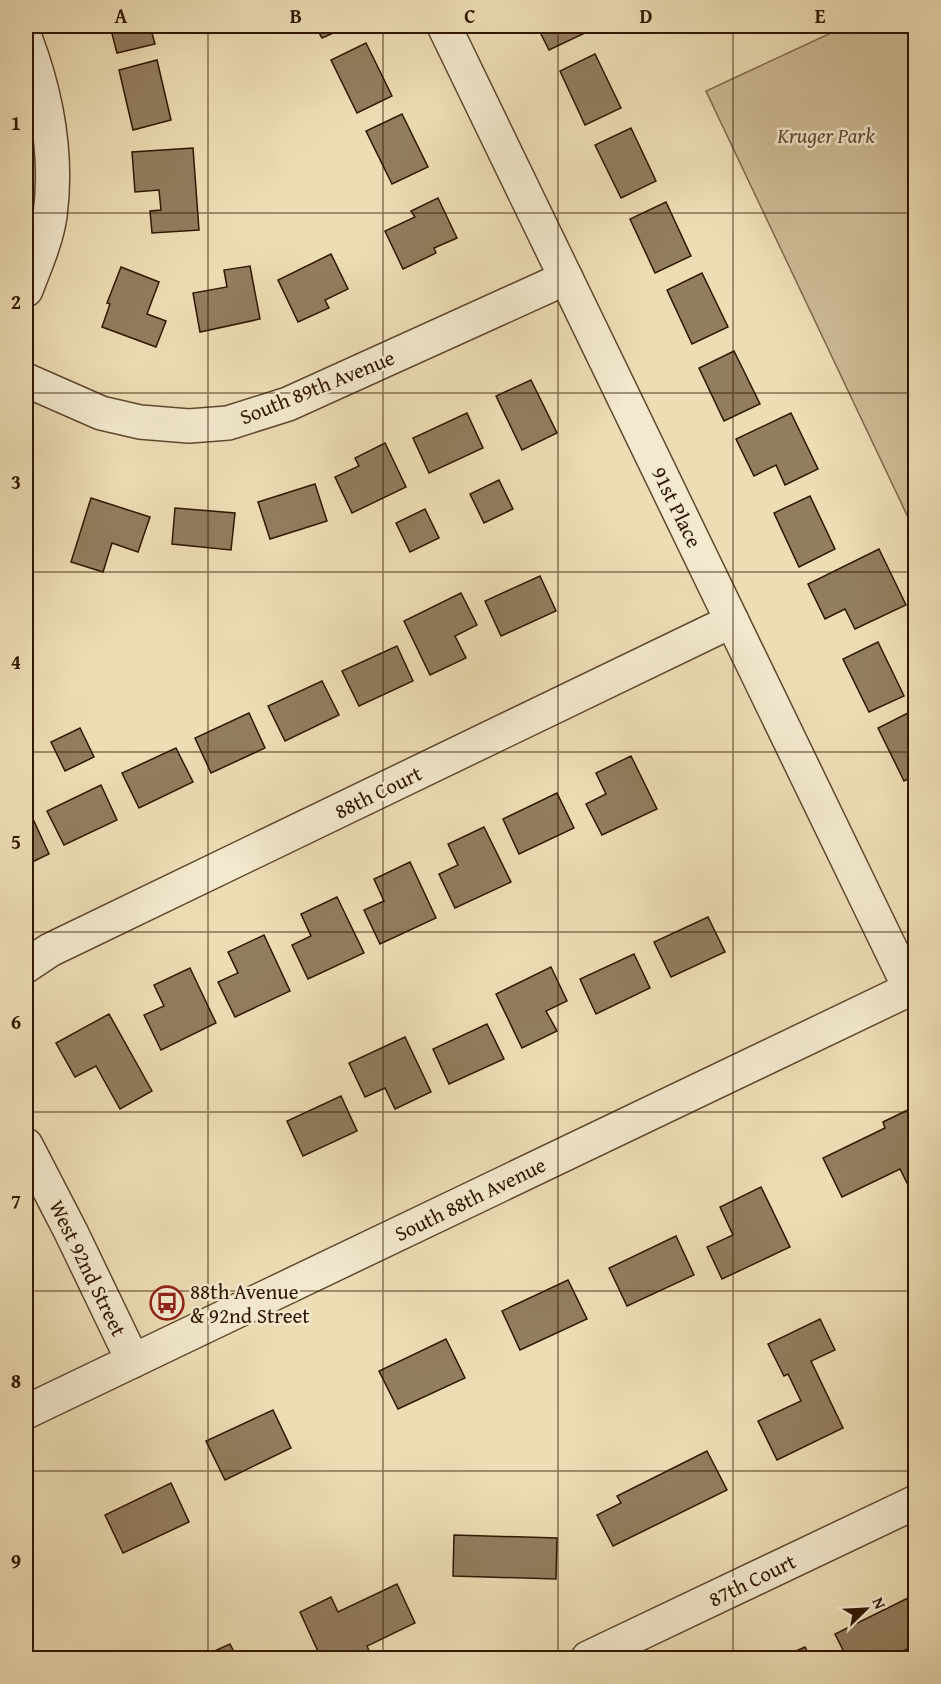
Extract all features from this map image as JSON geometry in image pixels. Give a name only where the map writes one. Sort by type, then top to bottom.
[{"type":"street","name":"91st Place","points":[[444,26],[732,621],[913,987]]},
{"type":"street","points":[[26,40],[44,95],[51,136],[52,174],[50,217],[40,255],[26,290]]},
{"type":"street","name":"South 89th Avenue","points":[[26,380],[101,413],[140,422],[189,426],[228,423],[288,404],[566,278]]},
{"type":"street","name":"88th Court","points":[[26,966],[50,950],[732,621]]},
{"type":"street","name":"South 88th Avenue","points":[[26,1412],[913,987]]},
{"type":"street","name":"West 92nd Street","points":[[26,1144],[133,1361]]},
{"type":"street","name":"87th Court","points":[[588,1659],[915,1502]]},
{"type":"green space","name":"Kruger Park","points":[[846,26],[915,26],[915,532],[706,91]]},
{"type":"building","points":[[110,26],[150,26],[155,44],[117,53]]},
{"type":"building","points":[[315,26],[349,26],[322,38]]},
{"type":"building","points":[[537,26],[581,26],[585,33],[549,50]]},
{"type":"building","points":[[366,43],[392,96],[357,113],[331,60]]},
{"type":"building","points":[[595,54],[621,108],[585,125],[560,71]]},
{"type":"building","points":[[157,60],[171,120],[133,130],[119,70]]},
{"type":"building","points":[[402,114],[428,167],[392,184],[366,131]]},
{"type":"building","points":[[631,128],[656,181],[621,198],[595,145]]},
{"type":"building","points":[[193,148],[199,230],[152,233],[150,211],[161,210],[159,190],[135,192],[132,152]]},
{"type":"building","points":[[438,198],[457,238],[434,248],[436,253],[403,269],[385,231],[415,217],[411,211]]},
{"type":"building","points":[[666,202],[691,256],[655,273],[630,219]]},
{"type":"building","points":[[331,254],[348,289],[325,300],[329,308],[298,322],[278,280]]},
{"type":"building","points":[[250,266],[260,319],[200,332],[193,293],[227,287],[224,270]]},
{"type":"building","points":[[121,267],[159,282],[147,314],[166,321],[156,347],[102,327],[110,304],[107,303]]},
{"type":"building","points":[[702,273],[728,327],[692,344],[667,290]]},
{"type":"building","points":[[734,351],[760,404],[724,421],[699,368]]},
{"type":"building","points":[[531,380],[557,433],[522,450],[496,396]]},
{"type":"building","points":[[467,413],[483,448],[429,473],[413,438]]},
{"type":"building","points":[[791,413],[818,469],[785,485],[776,465],[754,476],[736,439]]},
{"type":"building","points":[[385,443],[406,487],[352,513],[335,477],[359,466],[355,458]]},
{"type":"building","points":[[499,480],[513,509],[484,523],[470,494]]},
{"type":"building","points":[[315,484],[327,521],[270,539],[258,502]]},
{"type":"building","points":[[810,496],[835,549],[799,567],[774,513]]},
{"type":"building","points":[[91,498],[150,517],[138,552],[112,543],[103,572],[71,562]]},
{"type":"building","points":[[175,508],[235,513],[231,550],[172,544]]},
{"type":"building","points":[[425,509],[439,538],[410,552],[396,523]]},
{"type":"building","points":[[879,549],[906,605],[855,629],[845,609],[825,619],[808,584]]},
{"type":"building","points":[[540,576],[556,611],[501,636],[485,601]]},
{"type":"building","points":[[461,593],[477,625],[455,636],[466,658],[430,675],[404,621]]},
{"type":"building","points":[[878,642],[904,696],[869,712],[843,659]]},
{"type":"building","points":[[397,646],[413,681],[359,706],[342,671]]},
{"type":"building","points":[[322,681],[339,715],[285,741],[268,706]]},
{"type":"building","points":[[914,710],[916,775],[904,781],[878,728]]},
{"type":"building","points":[[249,713],[265,748],[211,773],[195,738]]},
{"type":"building","points":[[80,728],[94,757],[65,771],[51,742]]},
{"type":"building","points":[[176,748],[193,782],[139,808],[122,773]]},
{"type":"building","points":[[631,756],[657,809],[602,835],[586,804],[606,794],[596,773]]},
{"type":"building","points":[[101,785],[117,820],[64,845],[47,811]]},
{"type":"building","points":[[557,793],[574,828],[519,854],[503,819]]},
{"type":"building","points":[[33,819],[49,854],[26,865],[26,823]]},
{"type":"building","points":[[484,827],[511,882],[455,908],[439,874],[458,865],[448,844]]},
{"type":"building","points":[[410,862],[436,918],[380,944],[364,910],[384,901],[374,879]]},
{"type":"building","points":[[337,897],[364,953],[308,979],[292,945],[311,936],[301,914]]},
{"type":"building","points":[[708,917],[725,952],[671,977],[654,942]]},
{"type":"building","points":[[264,935],[290,991],[235,1017],[218,982],[238,973],[228,952]]},
{"type":"building","points":[[634,954],[650,988],[596,1014],[580,979]]},
{"type":"building","points":[[551,967],[567,1001],[546,1011],[557,1031],[522,1048],[496,994]]},
{"type":"building","points":[[190,968],[216,1023],[161,1050],[144,1015],[164,1006],[154,985]]},
{"type":"building","points":[[109,1014],[152,1091],[120,1109],[96,1066],[75,1077],[56,1043]]},
{"type":"building","points":[[487,1024],[504,1059],[449,1084],[433,1049]]},
{"type":"building","points":[[405,1037],[431,1092],[395,1109],[385,1088],[365,1097],[349,1063]]},
{"type":"building","points":[[341,1096],[357,1131],[303,1156],[287,1121]]},
{"type":"building","points":[[914,1107],[916,1191],[912,1193],[900,1169],[842,1197],[823,1158],[885,1128],[883,1122]]},
{"type":"building","points":[[761,1187],[790,1247],[722,1279],[707,1247],[733,1235],[720,1207]]},
{"type":"building","points":[[676,1236],[694,1275],[627,1306],[609,1268]]},
{"type":"building","points":[[568,1280],[587,1319],[520,1350],[502,1311]]},
{"type":"building","points":[[820,1319],[835,1350],[811,1361],[843,1428],[777,1460],[758,1421],[801,1401],[788,1374],[784,1376],[768,1344]]},
{"type":"building","points":[[446,1339],[465,1378],[398,1409],[379,1371]]},
{"type":"building","points":[[273,1410],[291,1448],[225,1480],[206,1441]]},
{"type":"building","points":[[707,1451],[727,1490],[613,1546],[597,1515],[621,1503],[617,1496]]},
{"type":"building","points":[[171,1483],[189,1522],[123,1553],[105,1515]]},
{"type":"building","points":[[454,1535],[557,1538],[556,1579],[453,1576]]},
{"type":"building","points":[[397,1584],[415,1623],[367,1646],[371,1655],[363,1658],[321,1658],[300,1612],[331,1597],[338,1612]]},
{"type":"building","points":[[916,1594],[916,1645],[888,1658],[847,1658],[835,1634]]},
{"type":"building","points":[[230,1644],[237,1658],[199,1658]]},
{"type":"building","points":[[805,1647],[811,1658],[780,1658]]},
{"type":"place","name":"88th Avenue & 92nd Street","points":[[167,1303]]}]
